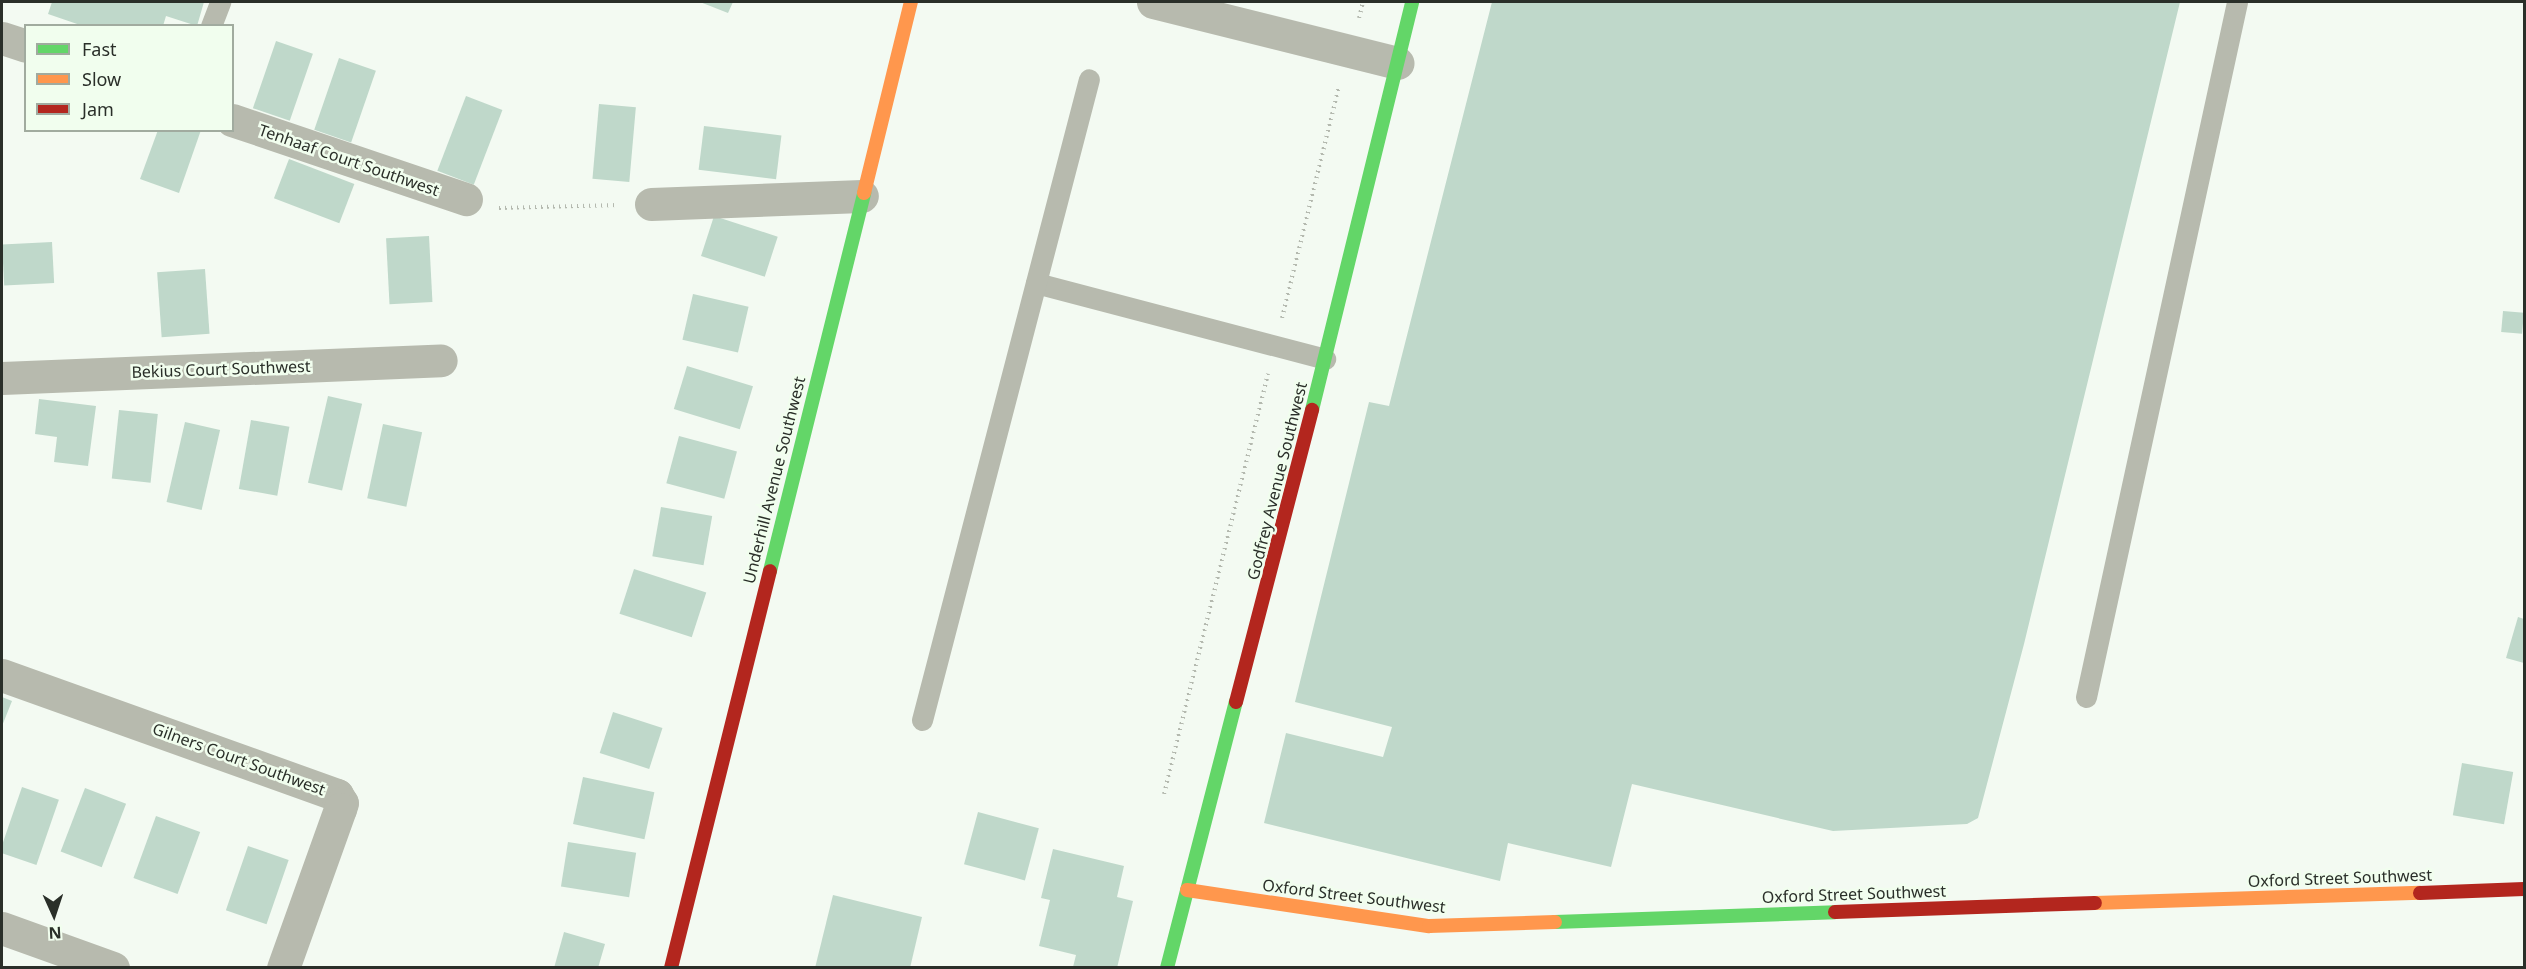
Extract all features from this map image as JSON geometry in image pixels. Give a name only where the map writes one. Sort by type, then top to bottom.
[{"type":"street","name":"Underhill Avenue Southwest","points":[[671,968],[911,2]]},
{"type":"street","points":[[1152,2],[1397,63]]},
{"type":"street","name":"Godfrey Avenue Southwest","points":[[1167,968],[1325,359],[1412,2]]},
{"type":"street","points":[[2,38],[24,45]]},
{"type":"street","name":"Tenhaaf Court Southwest","points":[[234,121],[466,199]]},
{"type":"street","points":[[651,204],[862,196]]},
{"type":"street","name":"Bekius Court Southwest","points":[[2,378],[441,360]]},
{"type":"street","name":"Gilners Court Southwest","points":[[2,675],[337,795],[342,803],[283,968]]},
{"type":"street","name":"Oxford Street Southwest","points":[[1187,891],[1429,926],[2524,889]]},
{"type":"street","points":[[2,928],[113,968]]},
{"type":"lane","points":[[212,24],[220,2]]},
{"type":"lane","points":[[2086,697],[2237,2]]},
{"type":"lane","points":[[922,720],[1089,79]]},
{"type":"lane","points":[[1036,283],[1325,359]]},
{"type":"path","points":[[1164,794],[1340,82]]},
{"type":"path","points":[[466,199],[494,208],[651,204]]},
{"type":"building","points":[[52,2],[204,2],[198,24],[166,16],[164,24],[77,24],[48,14]]},
{"type":"building","points":[[700,2],[733,2],[728,13]]},
{"type":"building","points":[[1492,2],[2180,2],[2024,644],[1978,818],[1967,824],[1833,831],[1632,784],[1611,867],[1508,843],[1500,881],[1264,823],[1286,733],[1383,757],[1392,727],[1295,702],[1369,402],[1389,406]]},
{"type":"building","points":[[276,41],[313,54],[290,121],[253,108]]},
{"type":"building","points":[[339,58],[376,71],[351,143],[314,130]]},
{"type":"building","points":[[466,96],[502,110],[474,185],[437,171]]},
{"type":"building","points":[[599,104],[636,107],[629,182],[592,179]]},
{"type":"building","points":[[704,126],[781,136],[776,179],[699,170]]},
{"type":"building","points":[[157,132],[200,132],[179,193],[140,179]]},
{"type":"building","points":[[289,159],[354,184],[339,223],[274,198]]},
{"type":"building","points":[[714,216],[778,237],[765,277],[701,256]]},
{"type":"building","points":[[429,236],[432,302],[390,304],[386,238]]},
{"type":"building","points":[[52,242],[54,283],[4,286],[2,245]]},
{"type":"building","points":[[205,269],[210,334],[162,337],[157,272]]},
{"type":"building","points":[[693,294],[749,307],[738,353],[682,340]]},
{"type":"building","points":[[2503,311],[2524,313],[2522,334],[2501,332]]},
{"type":"building","points":[[687,366],[753,386],[740,429],[674,409]]},
{"type":"building","points":[[328,396],[362,404],[342,491],[308,483]]},
{"type":"building","points":[[39,399],[96,406],[88,466],[54,462],[57,437],[35,434]]},
{"type":"building","points":[[119,410],[158,414],[151,483],[112,479]]},
{"type":"building","points":[[251,420],[289,427],[277,496],[239,489]]},
{"type":"building","points":[[185,422],[220,430],[202,510],[167,502]]},
{"type":"building","points":[[383,424],[422,432],[406,507],[367,498]]},
{"type":"building","points":[[679,436],[737,452],[724,499],[666,483]]},
{"type":"building","points":[[661,507],[712,516],[704,565],[652,556]]},
{"type":"building","points":[[634,569],[706,592],[692,637],[619,614]]},
{"type":"building","points":[[2518,617],[2524,619],[2524,663],[2506,658]]},
{"type":"building","points":[[2,697],[12,701],[2,726]]},
{"type":"building","points":[[613,712],[662,728],[649,769],[600,753]]},
{"type":"building","points":[[2462,763],[2513,772],[2504,824],[2453,815]]},
{"type":"building","points":[[583,777],[654,792],[644,839],[573,824]]},
{"type":"building","points":[[22,787],[59,800],[36,865],[2,853],[2,845]]},
{"type":"building","points":[[85,788],[126,804],[102,867],[61,851]]},
{"type":"building","points":[[978,812],[1039,828],[1025,880],[964,864]]},
{"type":"building","points":[[156,816],[200,832],[178,894],[133,878]]},
{"type":"building","points":[[568,842],[636,853],[629,897],[561,886]]},
{"type":"building","points":[[248,846],[289,860],[267,924],[226,910]]},
{"type":"building","points":[[1053,849],[1124,866],[1117,897],[1133,901],[1117,968],[1073,967],[1076,955],[1039,946],[1050,900],[1041,898]]},
{"type":"building","points":[[833,895],[922,917],[910,968],[815,968]]},
{"type":"building","points":[[564,932],[605,944],[598,968],[554,968]]},
{"type":"traffic: fast","points":[[1312,410],[1412,2]]},
{"type":"traffic: fast","points":[[770,571],[864,193]]},
{"type":"traffic: fast","points":[[1167,968],[1236,702]]},
{"type":"traffic: fast","points":[[1555,922],[1835,912]]},
{"type":"traffic: slow","points":[[864,193],[911,2]]},
{"type":"traffic: slow","points":[[1187,890],[1429,926],[1555,922]]},
{"type":"traffic: slow","points":[[2095,903],[2420,893]]},
{"type":"traffic: jam","points":[[1236,702],[1312,410]]},
{"type":"traffic: jam","points":[[671,968],[770,571]]},
{"type":"traffic: jam","points":[[2420,893],[2524,889]]},
{"type":"traffic: jam","points":[[1835,912],[2095,903]]}]
